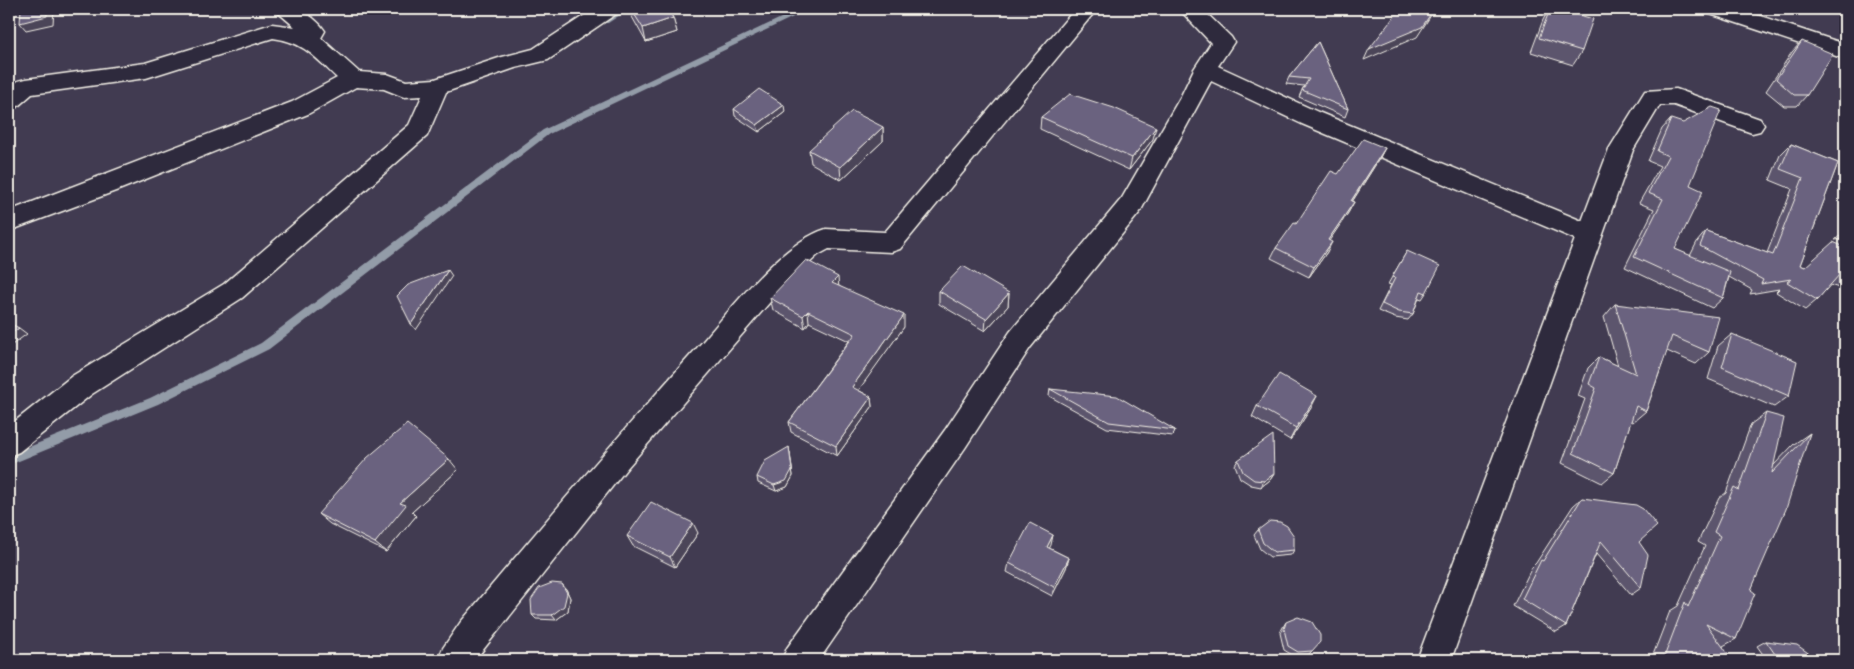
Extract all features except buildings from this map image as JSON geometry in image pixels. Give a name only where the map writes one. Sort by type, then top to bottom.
[{"type":"street","points":[[285,9],[314,31],[309,40]]},
{"type":"street","points":[[9,221],[112,183],[300,108],[353,79],[387,82],[404,89],[437,87],[510,62],[540,55],[608,9]]},
{"type":"street","points":[[455,660],[478,628],[616,459],[773,281],[809,248],[826,239],[891,242],[1086,9]]},
{"type":"street","points":[[799,660],[955,440],[1020,340],[1131,205],[1193,96],[1204,69],[1223,42],[1190,9]]},
{"type":"street","points":[[1718,9],[1845,52]]},
{"type":"street","points":[[9,101],[26,87],[146,70],[272,31],[290,33],[309,40],[353,79]]},
{"type":"street","points":[[1204,69],[1310,118],[1589,234]]},
{"type":"street","points":[[9,443],[82,385],[233,291],[419,130],[437,87]]},
{"type":"street","points":[[1434,660],[1620,149],[1653,97],[1676,97],[1752,125]]},
{"type":"waterway","points":[[605,21],[625,9]]},
{"type":"waterway","points":[[9,460],[154,401],[265,346],[546,132],[806,9]]}]
